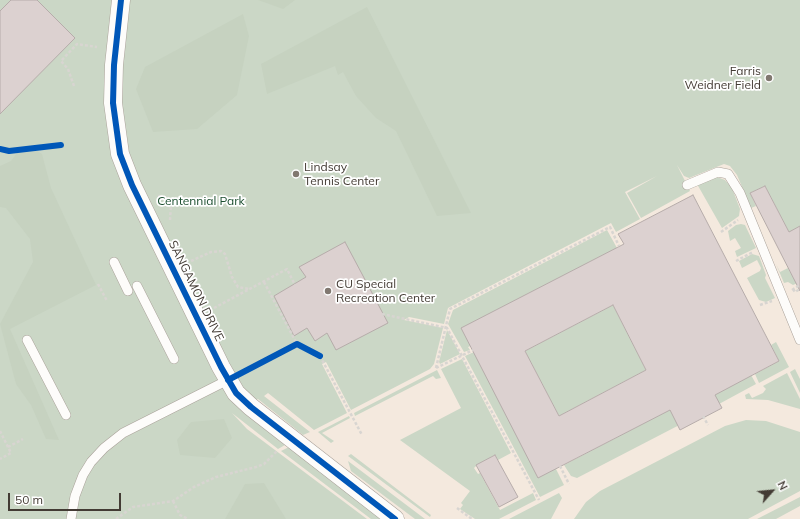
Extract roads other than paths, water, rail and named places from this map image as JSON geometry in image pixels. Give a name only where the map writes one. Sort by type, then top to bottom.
[{"type":"street","name":"SANGAMON DRIVE","points":[[121,0],[114,65],[113,103],[120,154],[132,185],[228,380],[236,393],[251,407],[394,519]]},
{"type":"lane","points":[[688,185],[718,172],[728,174],[740,192],[747,213],[800,340]]},
{"type":"lane","points":[[114,262],[128,291]]},
{"type":"lane","points":[[137,286],[174,359]]},
{"type":"lane","points":[[27,340],[66,415]]},
{"type":"lane","points":[[71,519],[75,496],[83,475],[91,462],[104,448],[123,433],[228,380]]},
{"type":"place","name":"Farris Weidner Field","points":[[769,78]]},
{"type":"place","name":"Lindsay Tennis Center","points":[[296,174]]},
{"type":"place","name":"CU Special Recreation Center","points":[[328,291]]},
{"type":"park label","name":"Centennial Park","points":[[201,201]]}]
